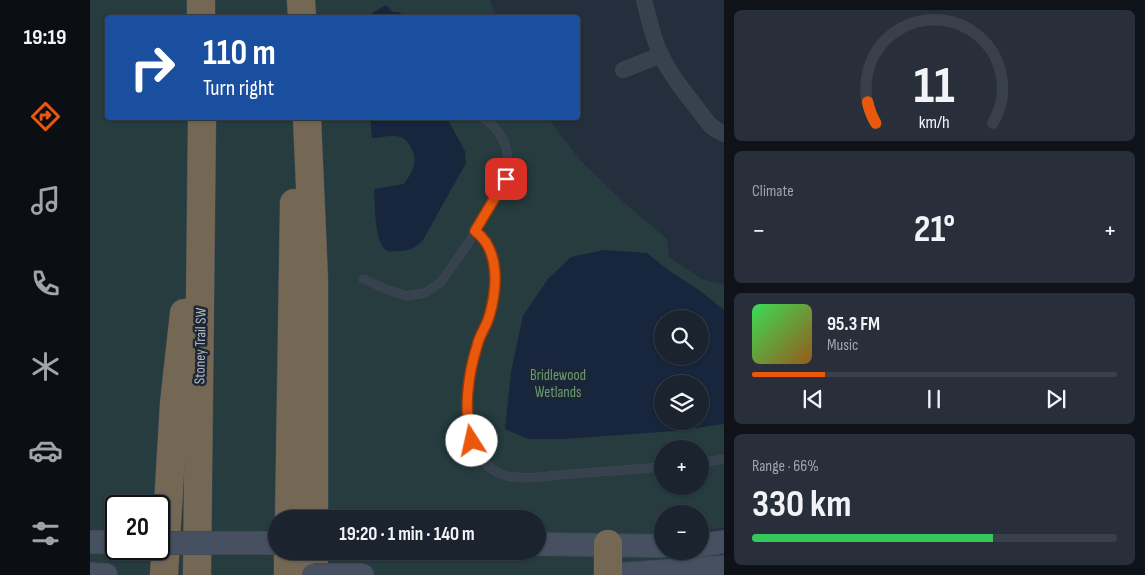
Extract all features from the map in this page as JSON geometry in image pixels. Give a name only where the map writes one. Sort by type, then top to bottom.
[{"type":"highway","points":[[201,0],[201,15]]},
{"type":"highway","points":[[296,0],[296,15]]},
{"type":"highway","points":[[302,0],[302,15]]},
{"type":"highway","points":[[164,575],[174,403],[202,120]]},
{"type":"highway","name":"Stoney Trail SW","points":[[197,575],[202,120]]},
{"type":"highway","points":[[289,510],[294,120]]},
{"type":"highway","points":[[307,120],[314,279],[314,510]]},
{"type":"highway","points":[[608,544],[610,575]]},
{"type":"highway","points":[[288,560],[288,575]]},
{"type":"highway","points":[[314,560],[314,575]]},
{"type":"main road","points":[[709,544],[724,542]]},
{"type":"main road","points":[[170,543],[268,543]]},
{"type":"main road","points":[[546,544],[652,546],[641,574]]},
{"type":"main road","points":[[610,575],[724,568]]},
{"type":"main road","points":[[702,575],[724,568]]},
{"type":"main road","points":[[90,574],[106,575]]},
{"type":"main road","points":[[314,575],[364,575]]},
{"type":"street","points":[[644,0],[661,55],[709,124],[724,134]]},
{"type":"street","points":[[623,70],[661,55]]},
{"type":"lane","points":[[364,279],[406,296],[425,293],[442,282],[455,264],[506,179],[508,165],[506,147],[497,128],[487,120]]},
{"type":"lane","points":[[475,231],[484,238],[496,273],[494,295],[488,318],[477,344],[470,372],[468,428],[476,454],[491,470],[508,476],[533,477],[654,468]]},
{"type":"lane","points":[[709,462],[724,459]]},
{"type":"green space","name":"Bridlewood Wetlands","points":[[90,0],[490,0],[495,15],[105,15],[105,120],[550,120],[580,160],[620,199],[667,239],[669,257],[702,279],[724,285],[724,528],[709,529],[709,505],[654,505],[654,560],[692,560],[693,575],[90,575]]},
{"type":"water","points":[[386,5],[393,12],[405,15],[372,15],[372,13]]},
{"type":"water","points":[[370,120],[448,120],[465,151],[466,163],[423,240],[415,247],[407,250],[388,251],[383,248],[378,233],[374,189],[404,184],[414,167],[413,153],[408,143],[397,136],[372,138]]},
{"type":"water","points":[[604,250],[647,253],[724,310],[724,424],[709,426],[709,375],[654,375],[654,430],[682,430],[562,439],[528,439],[505,429],[511,372],[523,316],[548,279],[571,257]]},
{"type":"route","points":[[472,441],[468,428],[470,372],[477,344],[488,318],[494,295],[496,273],[490,249],[484,238],[475,231],[506,179]]}]
